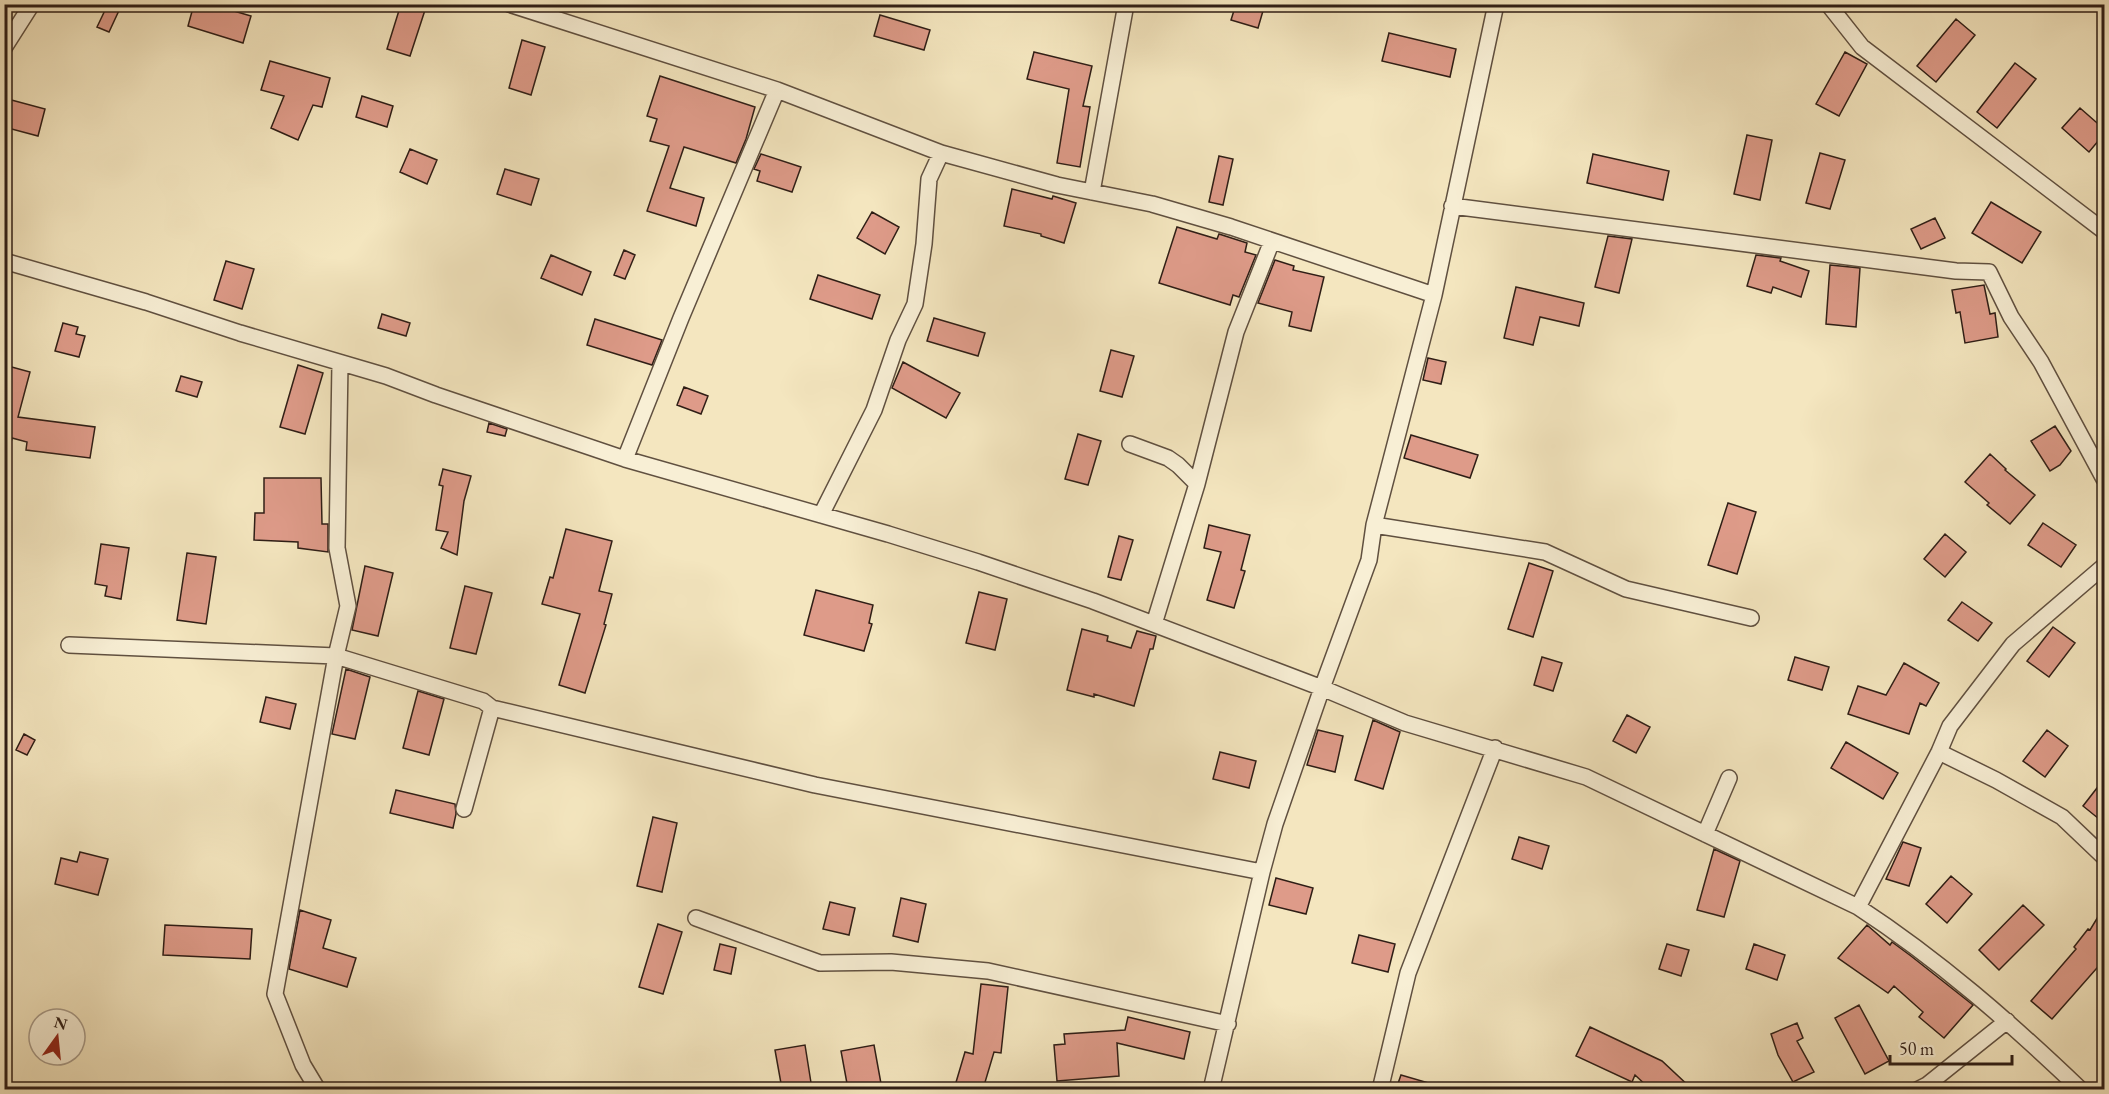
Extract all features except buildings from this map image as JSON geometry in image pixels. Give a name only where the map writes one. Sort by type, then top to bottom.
[{"type":"street","points":[[4,48],[32,4]]},
{"type":"street","points":[[509,4],[777,90],[941,153],[1057,185],[1152,204],[1272,241],[1434,296]]},
{"type":"street","points":[[1092,192],[1126,4]]},
{"type":"street","points":[[1211,1089],[1275,824],[1369,560],[1374,525],[1434,296],[1496,4]]},
{"type":"street","points":[[1828,4],[1862,47],[2104,231]]},
{"type":"street","points":[[625,459],[681,318],[777,90]]},
{"type":"street","points":[[821,515],[874,410],[898,340],[915,304],[924,244],[929,180],[941,153]]},
{"type":"street","points":[[1452,206],[1956,272],[1989,272],[2011,317],[2041,362],[2104,479]]},
{"type":"street","points":[[1154,624],[1197,484],[1236,332],[1272,241]]},
{"type":"street","points":[[4,261],[386,376],[625,459],[978,562],[1154,624],[1322,688],[1405,723],[1586,777],[1858,907],[1948,970],[2081,1089]]},
{"type":"street","points":[[318,1089],[303,1065],[274,994],[336,656],[348,606],[337,548],[340,363]]},
{"type":"street","points":[[1130,444],[1168,458],[1197,484]]},
{"type":"street","points":[[1374,525],[1545,552],[1626,589],[1751,618]]},
{"type":"street","points":[[1858,907],[1939,752],[1950,726],[2013,644],[2104,566]]},
{"type":"street","points":[[69,645],[336,656],[483,701],[492,708],[815,785],[1262,872]]},
{"type":"street","points":[[464,809],[492,708]]},
{"type":"street","points":[[1380,1089],[1408,973],[1495,748]]},
{"type":"street","points":[[1939,752],[1996,780],[2062,817],[2104,857]]},
{"type":"street","points":[[1705,834],[1729,778]]},
{"type":"street","points":[[696,918],[820,963],[891,962],[988,971],[1228,1024]]},
{"type":"street","points":[[1917,1089],[1927,1085],[2007,1021]]}]
